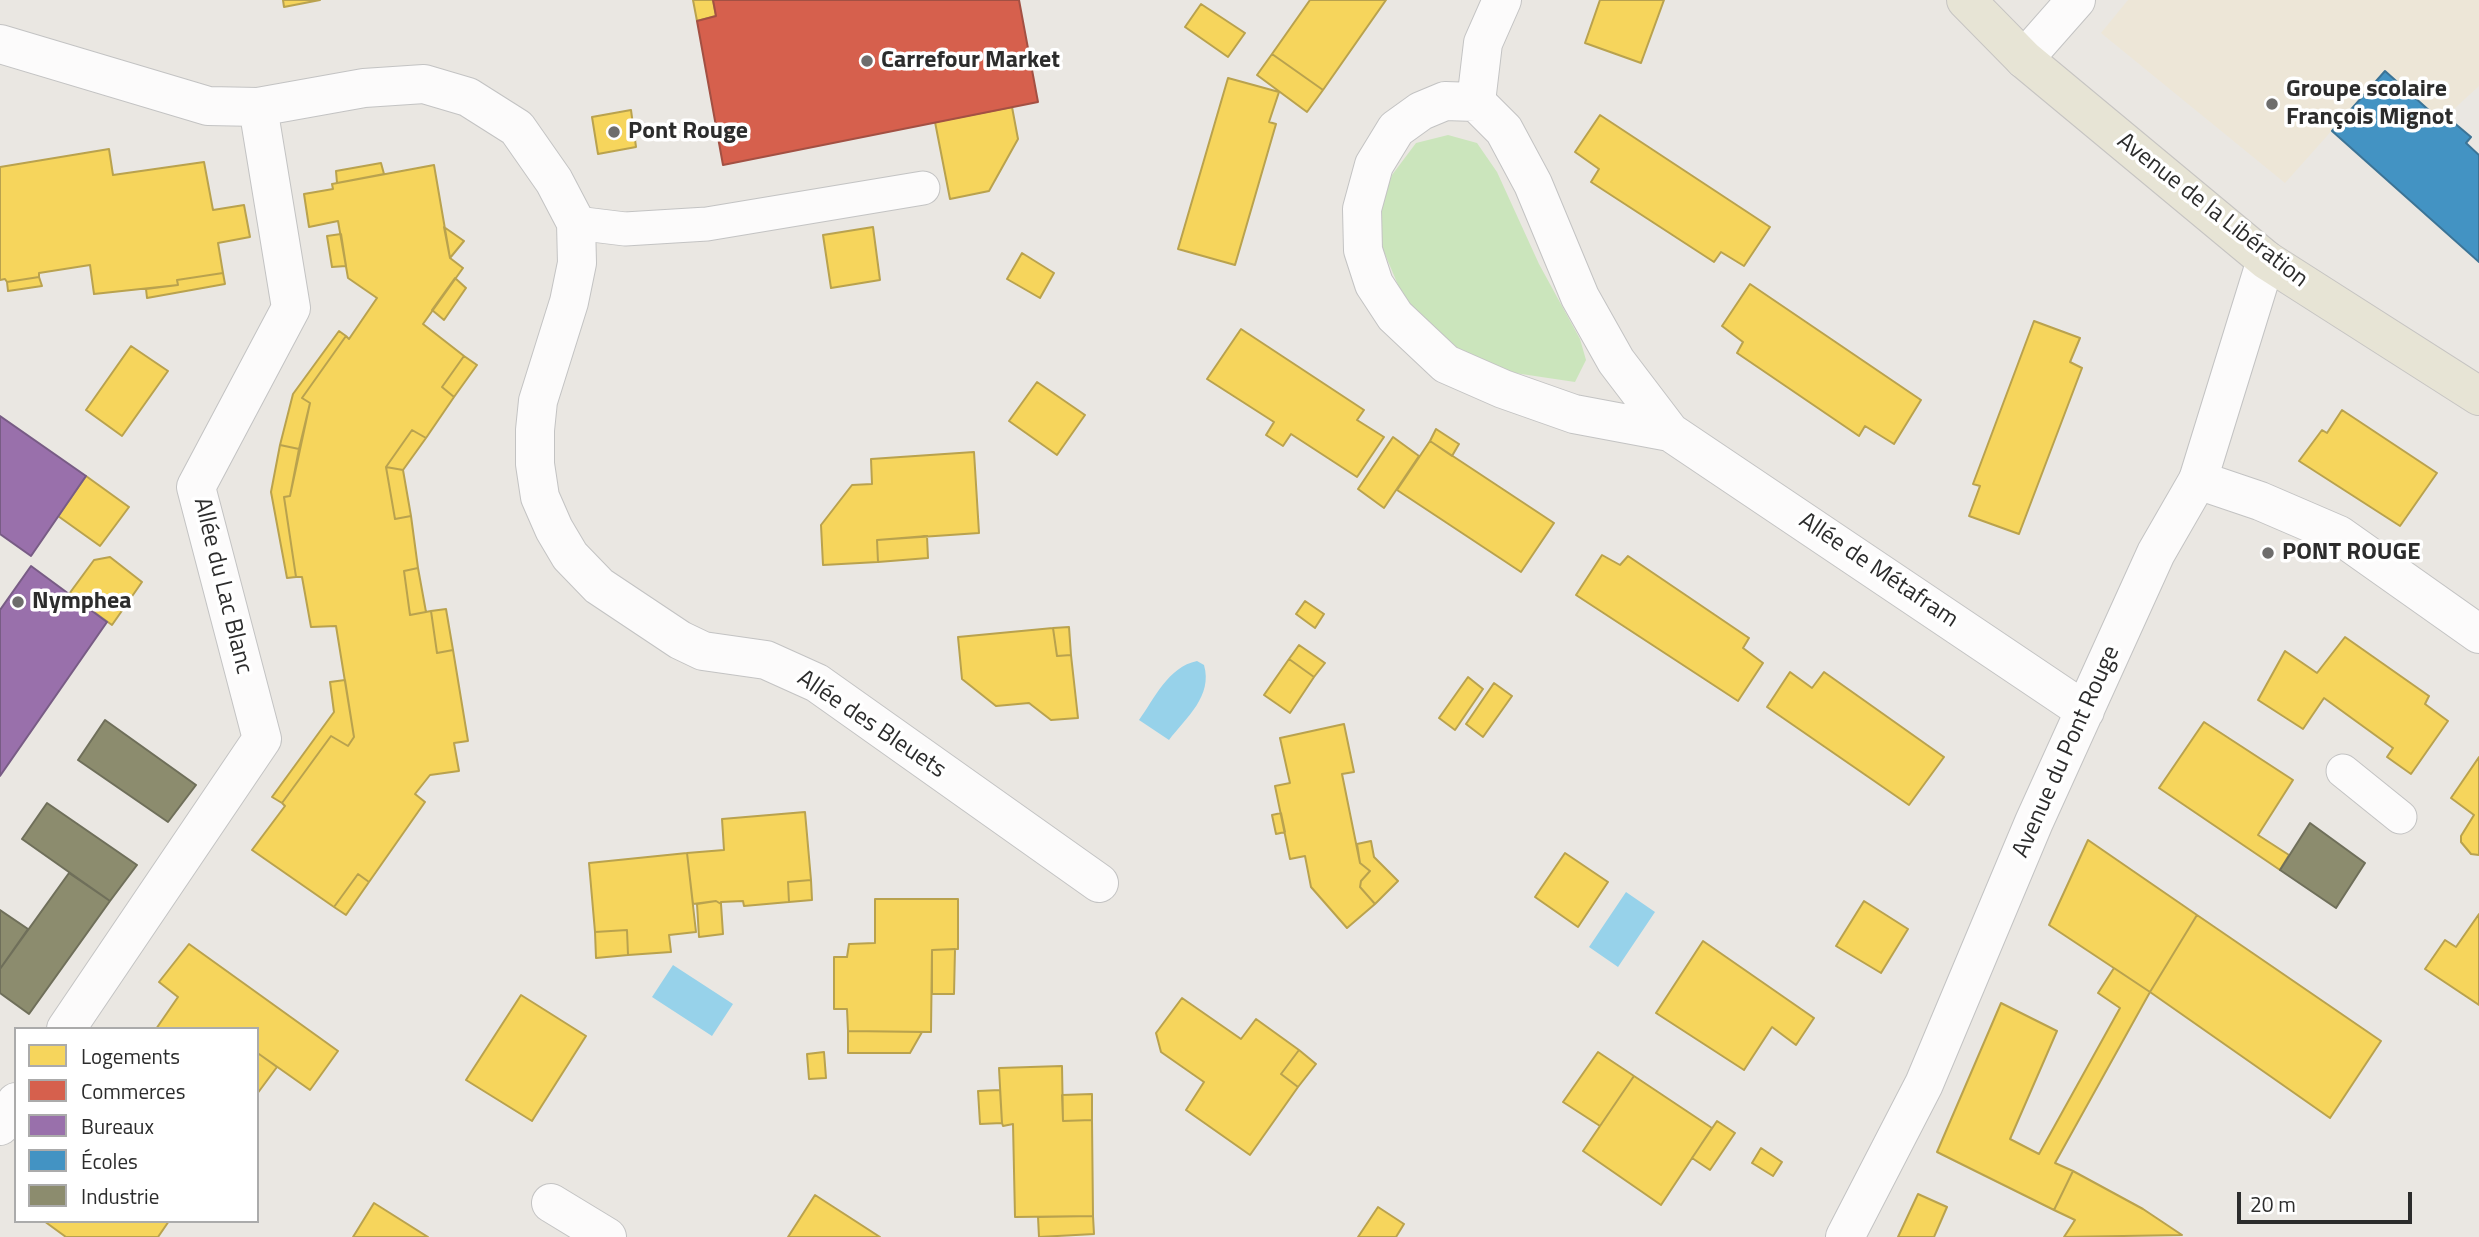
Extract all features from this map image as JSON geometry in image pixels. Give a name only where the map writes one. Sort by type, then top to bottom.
[{"type":"main road","name":"Avenue de la Libération","points":[[1966,0],[2024,59],[2266,260],[2479,396]]},
{"type":"street","points":[[1476,102],[1483,43],[1502,0]]},
{"type":"street","points":[[2024,59],[2076,0]]},
{"type":"street","points":[[0,44],[208,106],[258,107],[364,88],[424,84],[468,97],[517,128],[554,181],[576,223]]},
{"type":"street","name":"Allée de Métafram","points":[[1670,432],[1574,414],[1503,389],[1446,364],[1395,316],[1374,284],[1363,250],[1362,209],[1374,165],[1396,129],[1421,111],[1445,101],[1476,102],[1504,130],[1533,184],[1580,297],[1616,360],[1670,432],[2085,710]]},
{"type":"street","name":"Allée du Lac Blanc","points":[[67,1027],[262,739],[197,487],[291,308],[258,107]]},
{"type":"street","name":"Allée des Bleuets","points":[[576,223],[577,263],[569,302],[538,401],[535,430],[535,464],[540,497],[569,556],[599,586],[680,640],[703,651],[765,660],[817,683],[1100,883]]},
{"type":"street","name":"Avenue du Pont Rouge","points":[[1845,1237],[1924,1084],[2034,822],[2156,552],[2198,480],[2266,260]]},
{"type":"street","points":[[2198,480],[2260,500],[2339,535],[2479,634]]},
{"type":"street","points":[[0,1126],[14,1105]]},
{"type":"street","points":[[551,1203],[607,1237]]},
{"type":"lane","points":[[576,223],[625,229],[707,224],[923,188]]},
{"type":"lane","points":[[2343,771],[2400,817]]},
{"type":"shaded area","name":"Groupe scolaire François Mignot","points":[[2128,0],[2479,0],[2479,86],[2441,121],[2385,71],[2285,183],[2101,33]]},
{"type":"green space","points":[[1448,135],[1477,143],[1497,172],[1539,264],[1580,339],[1586,360],[1575,382],[1508,372],[1450,345],[1406,304],[1382,247],[1379,210],[1392,175],[1416,143]]},
{"type":"water","points":[[1197,661],[1204,665],[1205,687],[1190,715],[1169,740],[1139,720],[1170,677],[1187,664]]},
{"type":"water","points":[[1626,892],[1655,912],[1618,967],[1589,947]]},
{"type":"water","points":[[673,965],[733,1004],[712,1036],[652,997]]},
{"type":"building: Logements","points":[[283,0],[320,0],[284,7]]},
{"type":"building: Logements","points":[[693,0],[713,0],[716,16],[697,21]]},
{"type":"building: Logements","points":[[1310,0],[1386,0],[1323,90],[1272,54]]},
{"type":"building: Logements","points":[[1600,0],[1664,0],[1641,63],[1585,43]]},
{"type":"building: Logements","points":[[1201,4],[1245,33],[1228,57],[1185,27]]},
{"type":"building: Logements","points":[[1272,54],[1323,90],[1307,112],[1257,75]]},
{"type":"building: Logements","points":[[1228,78],[1279,92],[1269,122],[1276,124],[1235,265],[1178,249]]},
{"type":"building: Logements","points":[[1012,107],[1018,139],[989,191],[950,199],[935,122]]},
{"type":"building: Logements","name":"Pont Rouge","points":[[631,110],[636,147],[598,154],[592,117]]},
{"type":"building: Logements","points":[[1600,115],[1770,227],[1744,266],[1721,252],[1714,262],[1591,182],[1599,169],[1575,152]]},
{"type":"building: Logements","points":[[109,149],[113,175],[204,162],[213,210],[244,205],[250,237],[218,243],[223,273],[177,280],[178,285],[94,294],[90,265],[39,273],[39,277],[7,282],[5,279],[0,280],[0,167]]},
{"type":"building: Logements","points":[[381,163],[384,174],[337,183],[336,171]]},
{"type":"building: Logements","points":[[434,165],[450,258],[463,268],[423,324],[464,356],[442,387],[454,397],[426,438],[412,430],[386,467],[395,519],[411,516],[418,568],[404,571],[410,615],[431,611],[437,653],[453,650],[468,741],[454,743],[459,771],[430,775],[415,794],[425,802],[369,882],[358,874],[334,907],[252,850],[285,806],[282,803],[331,736],[348,746],[354,737],[336,626],[311,627],[302,577],[296,577],[284,497],[290,496],[310,403],[302,398],[346,336],[349,339],[377,298],[348,278],[338,221],[309,227],[304,194],[333,189],[332,184]]},
{"type":"building: Logements","points":[[444,227],[464,241],[450,258]]},
{"type":"building: Logements","points":[[873,227],[880,280],[831,288],[823,235]]},
{"type":"building: Logements","points":[[341,234],[346,266],[332,267],[327,236]]},
{"type":"building: Logements","points":[[1022,253],[1054,273],[1040,298],[1007,279]]},
{"type":"building: Logements","points":[[223,273],[225,284],[147,298],[146,289],[178,285],[177,280]]},
{"type":"building: Logements","points":[[39,277],[42,286],[8,291],[7,282]]},
{"type":"building: Logements","points":[[455,278],[466,288],[444,320],[432,310]]},
{"type":"building: Logements","points":[[1750,284],[1921,400],[1894,444],[1865,426],[1859,436],[1737,353],[1743,342],[1722,326]]},
{"type":"building: Logements","points":[[2034,321],[2080,338],[2070,362],[2082,368],[2019,534],[1969,516],[1980,486],[1973,484]]},
{"type":"building: Logements","points":[[1241,329],[1364,410],[1357,420],[1384,437],[1357,477],[1291,434],[1283,446],[1266,435],[1274,422],[1207,379]]},
{"type":"building: Logements","points":[[339,331],[346,336],[302,398],[310,403],[299,449],[280,445],[293,394]]},
{"type":"building: Logements","points":[[131,346],[168,371],[122,436],[86,410]]},
{"type":"building: Logements","points":[[464,356],[477,365],[454,397],[442,387]]},
{"type":"building: Logements","points":[[1037,382],[1085,415],[1057,455],[1009,421]]},
{"type":"building: Logements","points":[[2342,410],[2437,473],[2400,526],[2299,461],[2322,430],[2327,433]]},
{"type":"building: Logements","points":[[1436,429],[1459,444],[1452,456],[1430,441]]},
{"type":"building: Logements","points":[[412,430],[426,438],[403,470],[386,467]]},
{"type":"building: Logements","points":[[1393,437],[1419,456],[1384,508],[1358,489]]},
{"type":"building: Logements","points":[[1430,441],[1554,523],[1521,572],[1397,490]]},
{"type":"building: Logements","points":[[280,445],[299,449],[290,496],[284,497],[296,577],[287,578],[271,492]]},
{"type":"building: Logements","points":[[974,452],[979,533],[877,540],[878,562],[823,565],[821,525],[852,485],[872,484],[871,459]]},
{"type":"building: Logements","points":[[386,467],[403,470],[411,516],[395,519]]},
{"type":"building: Logements","points":[[86,476],[129,507],[100,546],[58,516]]},
{"type":"building: Logements","points":[[927,536],[928,558],[878,562],[877,540]]},
{"type":"building: Logements","points":[[1602,555],[1620,565],[1628,556],[1749,638],[1743,648],[1763,663],[1738,701],[1576,595]]},
{"type":"building: Logements","points":[[110,557],[142,582],[112,625],[69,594],[94,560]]},
{"type":"building: Logements","points":[[418,568],[426,612],[410,615],[404,571]]},
{"type":"building: Logements","points":[[1305,601],[1324,614],[1315,628],[1296,614]]},
{"type":"building: Logements","points":[[446,609],[453,650],[437,653],[431,611]]},
{"type":"building: Logements","points":[[1069,627],[1071,655],[1057,656],[1053,628]]},
{"type":"building: Logements","points":[[1053,628],[1057,656],[1071,655],[1078,718],[1051,720],[1029,703],[996,706],[962,679],[958,637]]},
{"type":"building: Logements","points":[[2345,637],[2429,696],[2425,704],[2448,721],[2411,774],[2387,757],[2393,748],[2324,698],[2303,729],[2258,700],[2285,651],[2317,673]]},
{"type":"building: Logements","points":[[1299,645],[1325,663],[1314,677],[1289,659]]},
{"type":"building: Logements","points":[[1289,659],[1314,677],[1290,713],[1264,695]]},
{"type":"building: Logements","points":[[1790,672],[1812,688],[1824,672],[1944,757],[1909,805],[1767,707]]},
{"type":"building: Logements","points":[[1468,677],[1483,689],[1455,730],[1439,718]]},
{"type":"building: Logements","points":[[345,680],[354,737],[348,746],[331,736],[282,803],[272,797],[334,712],[330,682]]},
{"type":"building: Logements","points":[[1494,683],[1512,696],[1483,737],[1466,724]]},
{"type":"building: Logements","points":[[2204,722],[2293,780],[2258,835],[2289,855],[2280,870],[2159,788]]},
{"type":"building: Logements","points":[[1344,724],[1354,772],[1342,774],[1360,863],[1370,871],[1361,881],[1360,887],[1375,904],[1347,928],[1311,887],[1305,856],[1290,859],[1275,786],[1290,783],[1280,738]]},
{"type":"building: Logements","points":[[2479,757],[2479,855],[2471,854],[2461,842],[2461,836],[2474,815],[2451,798]]},
{"type":"building: Logements","points":[[805,812],[811,880],[788,882],[789,902],[744,906],[743,901],[693,904],[687,853],[724,850],[722,819]]},
{"type":"building: Logements","points":[[1281,813],[1285,832],[1276,834],[1272,815]]},
{"type":"building: Logements","points":[[2088,840],[2197,915],[2150,992],[2049,925]]},
{"type":"building: Logements","points":[[1371,841],[1374,857],[1398,881],[1375,904],[1360,887],[1361,881],[1370,871],[1360,863],[1357,844]]},
{"type":"building: Logements","points":[[687,853],[696,932],[669,935],[671,952],[628,955],[627,930],[595,932],[589,863]]},
{"type":"building: Logements","points":[[1565,853],[1608,882],[1578,927],[1535,897]]},
{"type":"building: Logements","points":[[358,874],[369,882],[346,915],[334,907]]},
{"type":"building: Logements","points":[[811,880],[812,900],[789,902],[788,882]]},
{"type":"building: Logements","points":[[875,899],[958,899],[958,949],[932,950],[931,1032],[848,1031],[847,1009],[834,1009],[834,957],[847,957],[849,944],[875,943]]},
{"type":"building: Logements","points":[[716,901],[721,904],[723,934],[699,937],[697,904]]},
{"type":"building: Logements","points":[[1864,901],[1908,929],[1881,973],[1836,946]]},
{"type":"building: Logements","points":[[2479,914],[2479,1005],[2425,969],[2445,940],[2456,947]]},
{"type":"building: Logements","points":[[2197,915],[2381,1041],[2330,1118],[2150,992]]},
{"type":"building: Logements","points":[[627,930],[628,955],[596,958],[595,932]]},
{"type":"building: Logements","points":[[1703,941],[1814,1018],[1796,1045],[1772,1027],[1744,1070],[1656,1013]]},
{"type":"building: Logements","points":[[189,944],[338,1051],[310,1090],[259,1054],[259,1027],[157,1027],[178,997],[159,982]]},
{"type":"building: Logements","points":[[955,949],[954,994],[932,994],[932,950]]},
{"type":"building: Logements","points":[[2114,968],[2150,992],[2055,1163],[2073,1171],[2054,1210],[1937,1152],[2001,1003],[2057,1031],[2010,1139],[2039,1154],[2120,1008],[2098,993]]},
{"type":"building: Logements","points":[[521,995],[586,1036],[532,1121],[466,1080]]},
{"type":"building: Logements","points":[[1182,998],[1241,1039],[1256,1019],[1299,1050],[1281,1074],[1298,1087],[1250,1155],[1186,1110],[1204,1082],[1161,1052],[1156,1033]]},
{"type":"building: Logements","points":[[848,1031],[922,1032],[910,1053],[848,1053]]},
{"type":"building: Logements","points":[[1299,1050],[1316,1064],[1298,1087],[1281,1074]]},
{"type":"building: Logements","points":[[824,1052],[826,1078],[809,1079],[807,1054]]},
{"type":"building: Logements","points":[[1598,1052],[1634,1076],[1600,1126],[1563,1102]]},
{"type":"building: Logements","points":[[259,1054],[277,1067],[259,1091]]},
{"type":"building: Logements","points":[[1062,1066],[1063,1121],[1092,1120],[1093,1216],[1015,1217],[1013,1124],[1003,1126],[1002,1123],[999,1068]]},
{"type":"building: Logements","points":[[1634,1076],[1712,1128],[1661,1205],[1583,1151]]},
{"type":"building: Logements","points":[[1000,1090],[1002,1123],[980,1124],[978,1091]]},
{"type":"building: Logements","points":[[1092,1094],[1092,1120],[1063,1121],[1062,1095]]},
{"type":"building: Logements","points":[[1717,1121],[1735,1133],[1710,1170],[1692,1158]]},
{"type":"building: Logements","points":[[1761,1148],[1782,1162],[1773,1176],[1752,1163]]},
{"type":"building: Logements","points":[[2073,1171],[2143,1209],[2182,1235],[2064,1237],[2075,1220],[2054,1210]]},
{"type":"building: Logements","points":[[1918,1194],[1947,1207],[1934,1237],[1898,1237]]},
{"type":"building: Logements","points":[[815,1195],[880,1237],[788,1237]]},
{"type":"building: Logements","points":[[374,1203],[428,1237],[353,1237]]},
{"type":"building: Logements","points":[[1378,1207],[1404,1224],[1396,1237],[1358,1237]]},
{"type":"building: Logements","points":[[1093,1216],[1094,1234],[1039,1237],[1038,1217]]},
{"type":"building: Logements","points":[[47,1223],[168,1223],[158,1237],[66,1237]]},
{"type":"building: Commerces","name":"Carrefour Market","points":[[713,0],[1019,0],[1038,102],[723,165],[697,21],[716,16]]},
{"type":"building: Bureaux","points":[[0,416],[86,476],[31,556],[0,534]]},
{"type":"building: Bureaux","points":[[31,566],[107,622],[0,776],[0,610]]},
{"type":"building: Écoles","points":[[2385,71],[2441,121],[2446,116],[2471,137],[2466,143],[2479,155],[2479,262],[2332,131]]},
{"type":"building: Industrie","points":[[105,720],[196,785],[168,822],[78,760]]},
{"type":"building: Industrie","points":[[47,803],[137,865],[110,901],[22,839]]},
{"type":"building: Industrie","points":[[2310,823],[2365,863],[2336,908],[2280,870]]},
{"type":"building: Industrie","points":[[69,873],[110,901],[29,1014],[0,993],[0,969]]},
{"type":"building: Industrie","points":[[0,910],[28,929],[0,969]]},
{"type":"place","name":"Carrefour Market","points":[[867,61]]},
{"type":"place","name":"Groupe scolaire François Mignot","points":[[2272,104]]},
{"type":"place","name":"Pont Rouge","points":[[614,132]]},
{"type":"place","name":"PONT ROUGE","points":[[2268,553]]},
{"type":"place","name":"Nymphea","points":[[18,602]]}]
